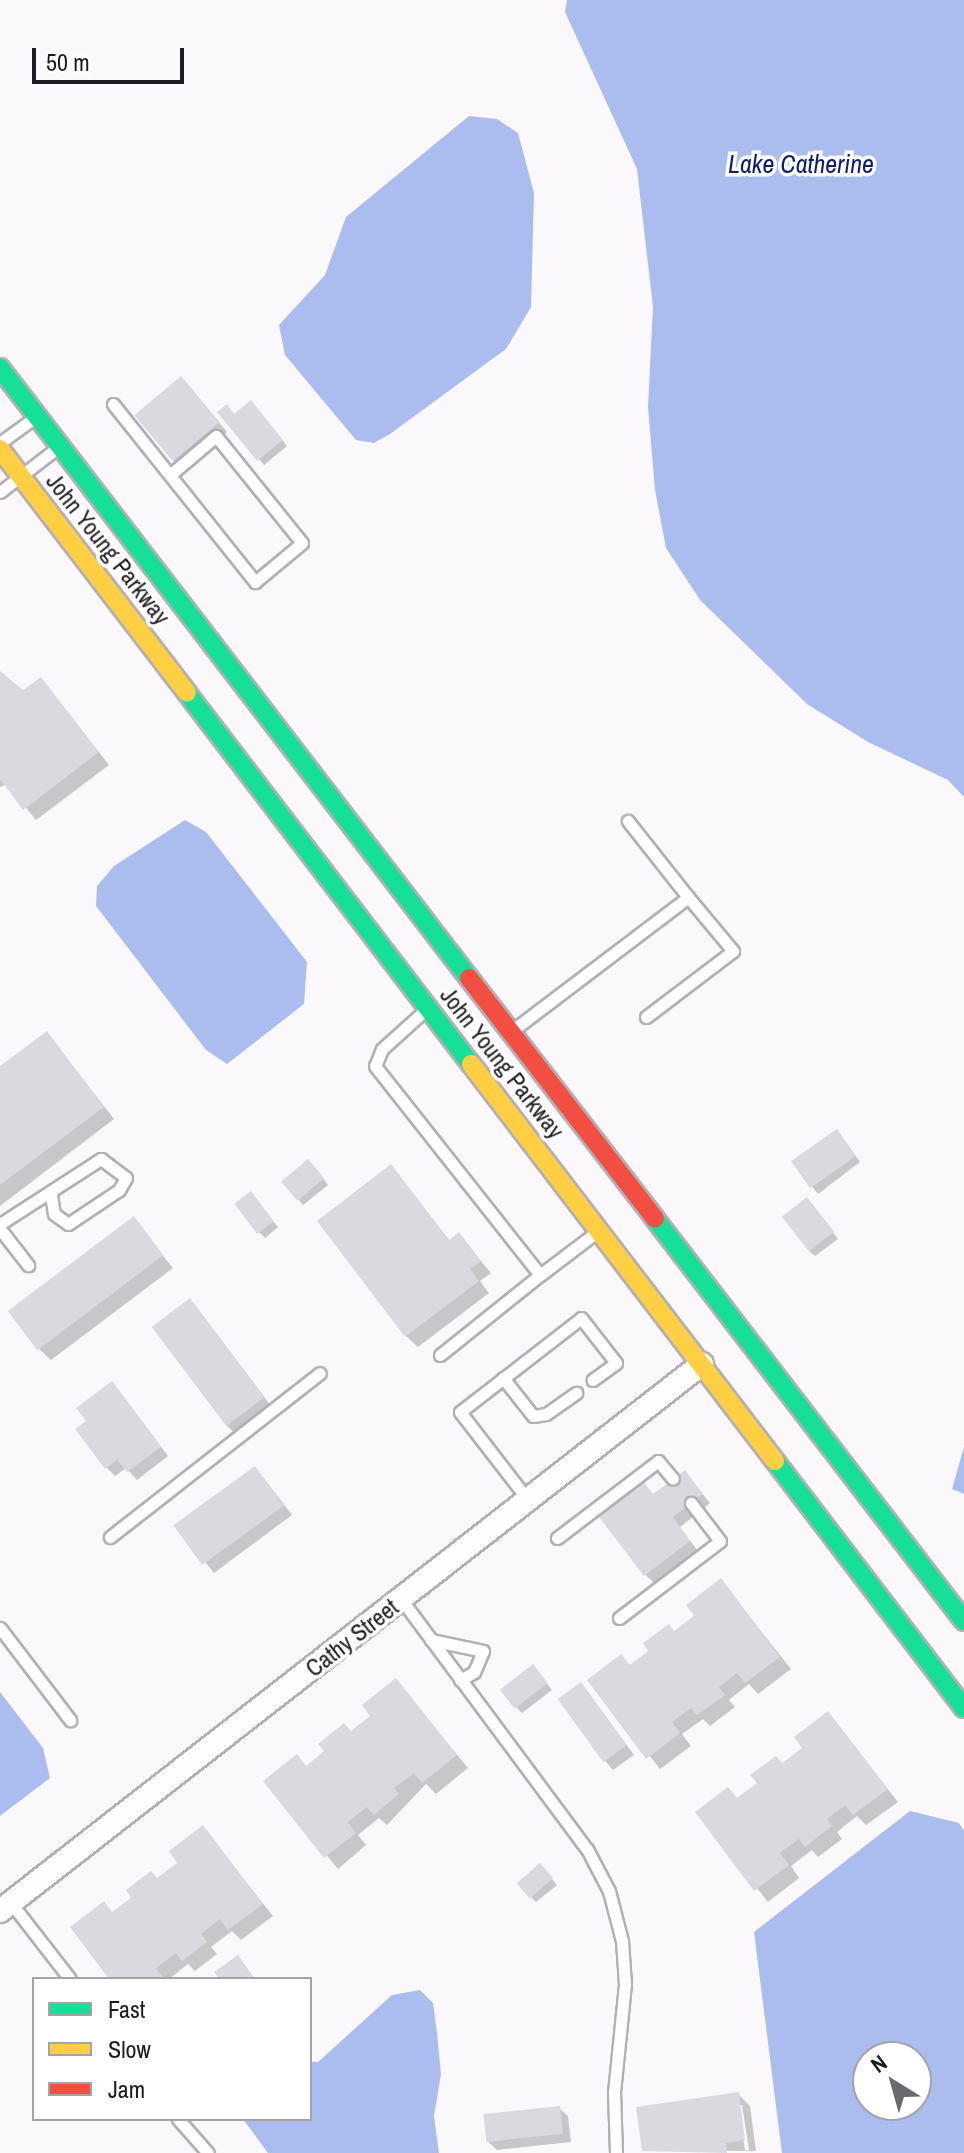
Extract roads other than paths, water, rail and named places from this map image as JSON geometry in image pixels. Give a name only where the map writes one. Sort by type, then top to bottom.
[{"type":"highway","name":"John Young Parkway","points":[[0,368],[964,1621]]},
{"type":"highway","name":"John Young Parkway","points":[[0,449],[964,1708]]},
{"type":"highway","points":[[702,1364],[735,1373]]},
{"type":"highway","points":[[759,1387],[828,1444]]},
{"type":"street","name":"Cathy Street","points":[[6,1907],[702,1364]]},
{"type":"lane","points":[[113,404],[255,582],[302,543],[216,436],[170,475]]},
{"type":"lane","points":[[0,443],[37,417]]},
{"type":"lane","points":[[0,492],[60,446]]},
{"type":"lane","points":[[628,821],[733,951],[646,1017]]},
{"type":"lane","points":[[511,1032],[688,897]]},
{"type":"lane","points":[[429,1008],[382,1049],[375,1066],[540,1275]]},
{"type":"lane","points":[[28,1265],[0,1226],[101,1159],[126,1178],[119,1190],[68,1224],[54,1214],[51,1194]]},
{"type":"lane","points":[[440,1355],[600,1229]]},
{"type":"lane","points":[[528,1500],[460,1412],[581,1318],[616,1363],[593,1380]]},
{"type":"lane","points":[[110,1537],[320,1373]]},
{"type":"lane","points":[[503,1378],[533,1416],[546,1414],[576,1393]]},
{"type":"lane","points":[[557,1538],[658,1461],[673,1479]]},
{"type":"lane","points":[[619,1618],[720,1541],[691,1503]]},
{"type":"lane","points":[[401,1599],[587,1849],[609,1891],[622,1941],[625,1984],[614,2092],[616,2153]]},
{"type":"lane","points":[[0,1628],[70,1720]]},
{"type":"lane","points":[[431,1640],[483,1651],[474,1672],[460,1680]]},
{"type":"lane","points":[[6,1907],[68,1977]]},
{"type":"lane","points":[[180,2121],[208,2153]]},
{"type":"water","name":"Lake Catherine","points":[[567,0],[964,0],[964,797],[948,780],[868,742],[807,704],[700,600],[666,548],[655,490],[648,407],[653,307],[637,169],[565,12]]},
{"type":"water","points":[[469,116],[497,119],[518,133],[534,193],[531,307],[506,349],[390,434],[374,443],[356,440],[285,355],[279,325],[325,275],[346,217]]},
{"type":"water","points":[[185,820],[206,832],[307,962],[304,1004],[227,1064],[206,1050],[96,906],[97,886],[114,866]]},
{"type":"water","points":[[964,1447],[964,1494],[952,1489]]},
{"type":"water","points":[[0,1692],[43,1748],[50,1778],[0,1816]]},
{"type":"water","points":[[910,1811],[959,1823],[964,1831],[964,2153],[782,2153],[754,1932]]},
{"type":"water","points":[[420,1990],[433,2003],[441,2074],[434,2116],[439,2153],[268,2153],[244,2121],[312,2121],[312,2062],[318,2062],[392,1995]]}]
